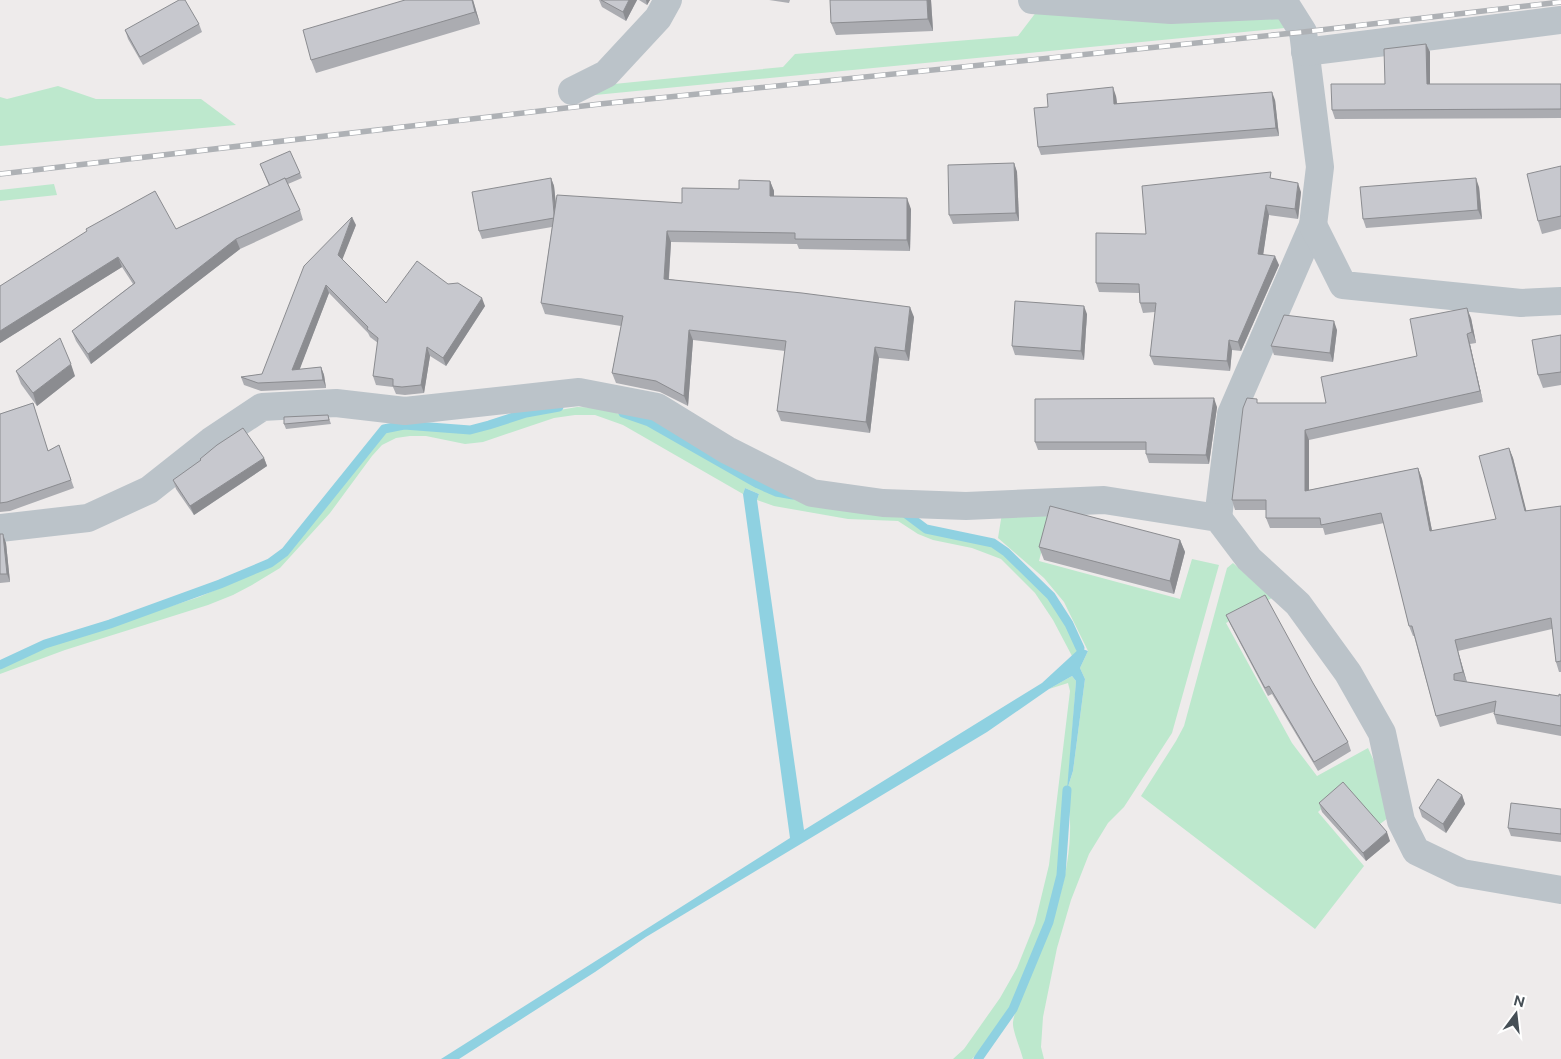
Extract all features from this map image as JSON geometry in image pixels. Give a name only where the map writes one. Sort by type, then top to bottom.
[{"type":"street","points":[[572,91],[606,74],[658,18],[668,0]]},
{"type":"street","points":[[1032,0],[1171,10],[1286,2],[1303,32],[1320,167],[1313,225],[1231,414],[1218,518]]},
{"type":"street","points":[[1305,52],[1561,20]]},
{"type":"street","points":[[1313,225],[1343,285],[1521,303],[1561,301]]},
{"type":"street","points":[[0,528],[88,518],[149,490],[210,441],[262,407],[336,403],[405,411],[579,392],[657,407],[727,450],[812,493],[883,503],[966,506],[1104,500],[1218,518],[1249,559],[1298,604],[1348,674],[1382,733],[1401,821],[1416,851],[1462,872],[1561,890]]},
{"type":"green space","points":[[1037,11],[1279,14],[1285,28],[585,96],[604,85],[783,67],[795,54],[1018,36]]},
{"type":"green space","points":[[58,86],[96,99],[201,99],[236,125],[0,146],[0,97],[7,99]]},
{"type":"green space","points":[[54,184],[57,195],[0,201],[0,190]]},
{"type":"green space","points":[[577,407],[603,408],[648,425],[775,494],[901,512],[926,530],[993,544],[1006,553],[1050,597],[1079,650],[1072,656],[1053,620],[1035,593],[1001,559],[972,548],[933,540],[918,534],[898,521],[848,519],[774,506],[757,500],[759,494],[745,488],[743,494],[623,425],[595,415],[575,415],[554,418],[483,442],[465,444],[426,436],[396,438],[382,445],[372,456],[330,513],[280,568],[252,585],[208,605],[65,650],[0,674],[0,668],[46,647],[199,597],[272,564],[288,553],[363,457],[381,436],[387,432],[405,427],[470,432],[526,416]]},
{"type":"green space","points":[[1052,511],[1039,561],[1180,599],[1192,559],[1219,565],[1172,733],[1124,807],[1108,823],[1089,854],[1071,900],[1057,948],[1043,1017],[1041,1047],[1044,1059],[1023,1059],[1013,1022],[1020,999],[1052,921],[1064,879],[1070,836],[1070,814],[1067,793],[1053,893],[1047,919],[1028,970],[1003,1019],[972,1059],[953,1059],[964,1049],[1000,998],[1017,968],[1035,923],[1049,865],[1070,691],[1068,683],[1049,689],[1072,676],[1076,681],[1068,787],[1073,771],[1085,679],[1080,668],[1088,651],[1064,602],[1044,578],[998,538],[1002,513]]},
{"type":"green space","points":[[1233,563],[1272,598],[1226,623],[1292,743],[1317,776],[1368,748],[1378,770],[1388,818],[1380,824],[1345,787],[1318,812],[1364,866],[1315,929],[1141,796],[1184,726],[1227,568]]},
{"type":"water","points":[[745,488],[759,494],[757,500],[804,830],[1042,683],[1080,648],[1088,651],[1080,668],[1085,679],[1073,771],[1067,790],[1076,681],[1072,676],[1049,689],[987,732],[646,937],[459,1059],[441,1059],[790,838],[743,494]]},
{"type":"building","points":[[179,0],[185,0],[199,24],[140,57],[125,30]]},
{"type":"building","points":[[405,0],[472,0],[475,12],[311,60],[303,30]]},
{"type":"building","points":[[601,0],[629,0],[623,12]]},
{"type":"building","points":[[830,0],[927,0],[928,19],[831,23]]},
{"type":"building","points":[[1426,44],[1427,84],[1561,84],[1561,109],[1332,110],[1331,84],[1385,84],[1384,49]]},
{"type":"building","points":[[1113,87],[1114,104],[1272,92],[1276,128],[1038,147],[1034,108],[1048,107],[1047,94]]},
{"type":"building","points":[[290,151],[300,173],[270,186],[260,164]]},
{"type":"building","points":[[1014,163],[1016,213],[949,215],[948,165]]},
{"type":"building","points":[[1561,166],[1561,216],[1538,221],[1527,174]]},
{"type":"building","points":[[1271,172],[1270,178],[1298,183],[1295,209],[1266,205],[1258,254],[1275,256],[1238,342],[1229,340],[1227,361],[1150,356],[1156,303],[1140,303],[1139,284],[1096,283],[1096,233],[1146,234],[1142,186]]},
{"type":"building","points":[[285,178],[300,210],[236,239],[88,354],[72,331],[135,283],[118,257],[0,331],[0,286],[87,231],[86,229],[155,191],[176,229]]},
{"type":"building","points":[[551,178],[554,218],[479,231],[472,192]]},
{"type":"building","points":[[1476,178],[1478,210],[1363,219],[1360,187]]},
{"type":"building","points":[[739,180],[770,181],[770,196],[907,198],[907,240],[795,239],[795,233],[667,231],[664,279],[802,293],[910,307],[905,351],[875,347],[866,422],[777,411],[786,341],[689,330],[684,396],[656,381],[612,373],[623,316],[541,303],[557,195],[682,203],[682,188],[739,189]]},
{"type":"building","points":[[352,217],[338,255],[386,303],[417,261],[448,284],[458,283],[482,298],[443,358],[427,347],[421,385],[393,386],[393,379],[373,376],[378,338],[367,329],[368,327],[326,285],[292,370],[321,367],[323,380],[258,383],[241,377],[262,374],[304,266]]},
{"type":"building","points":[[1015,301],[1084,306],[1081,351],[1012,346]]},
{"type":"building","points":[[1467,308],[1472,332],[1467,334],[1480,391],[1305,430],[1305,491],[1418,468],[1430,531],[1496,519],[1479,456],[1509,448],[1525,511],[1561,506],[1561,661],[1556,662],[1551,618],[1455,640],[1463,672],[1454,674],[1454,680],[1559,696],[1559,694],[1561,695],[1561,726],[1494,714],[1496,701],[1436,716],[1412,626],[1409,626],[1381,513],[1321,525],[1320,518],[1266,518],[1266,500],[1232,500],[1243,408],[1247,398],[1257,399],[1257,403],[1326,403],[1321,377],[1417,356],[1410,319]]},
{"type":"building","points":[[1284,315],[1334,321],[1330,353],[1271,346]]},
{"type":"building","points":[[1561,335],[1561,372],[1538,375],[1532,340]]},
{"type":"building","points":[[60,338],[71,364],[33,393],[16,371]]},
{"type":"building","points":[[1214,398],[1206,455],[1146,454],[1146,442],[1035,442],[1035,399]]},
{"type":"building","points":[[33,403],[48,451],[59,445],[71,480],[0,503],[0,414]]},
{"type":"building","points":[[328,415],[329,420],[284,424],[284,417]]},
{"type":"building","points":[[243,428],[264,458],[190,506],[173,480],[201,460],[217,445]]},
{"type":"building","points":[[1050,506],[1180,540],[1170,581],[1039,547]]},
{"type":"building","points":[[0,534],[3,534],[7,574],[0,574]]},
{"type":"building","points":[[1265,595],[1348,742],[1314,762],[1269,686],[1265,688],[1226,615]]},
{"type":"building","points":[[1438,779],[1462,795],[1443,824],[1419,808]]},
{"type":"building","points":[[1343,782],[1387,832],[1363,853],[1319,803]]},
{"type":"building","points":[[1511,803],[1561,809],[1561,834],[1508,828]]},
{"type":"waterway","points":[[0,665],[45,644],[110,624],[220,584],[270,563],[285,552],[384,429],[404,425],[470,430],[526,413],[559,407]]},
{"type":"waterway","points":[[623,413],[649,422],[758,484],[776,492],[793,495]]},
{"type":"waterway","points":[[902,511],[926,529],[993,543],[1006,552],[1051,596],[1069,624],[1080,648]]},
{"type":"waterway","points":[[978,1059],[1013,1009],[1049,922],[1061,875],[1067,790]]},
{"type":"railway","points":[[0,174],[600,104],[1303,32],[1561,2]]}]
